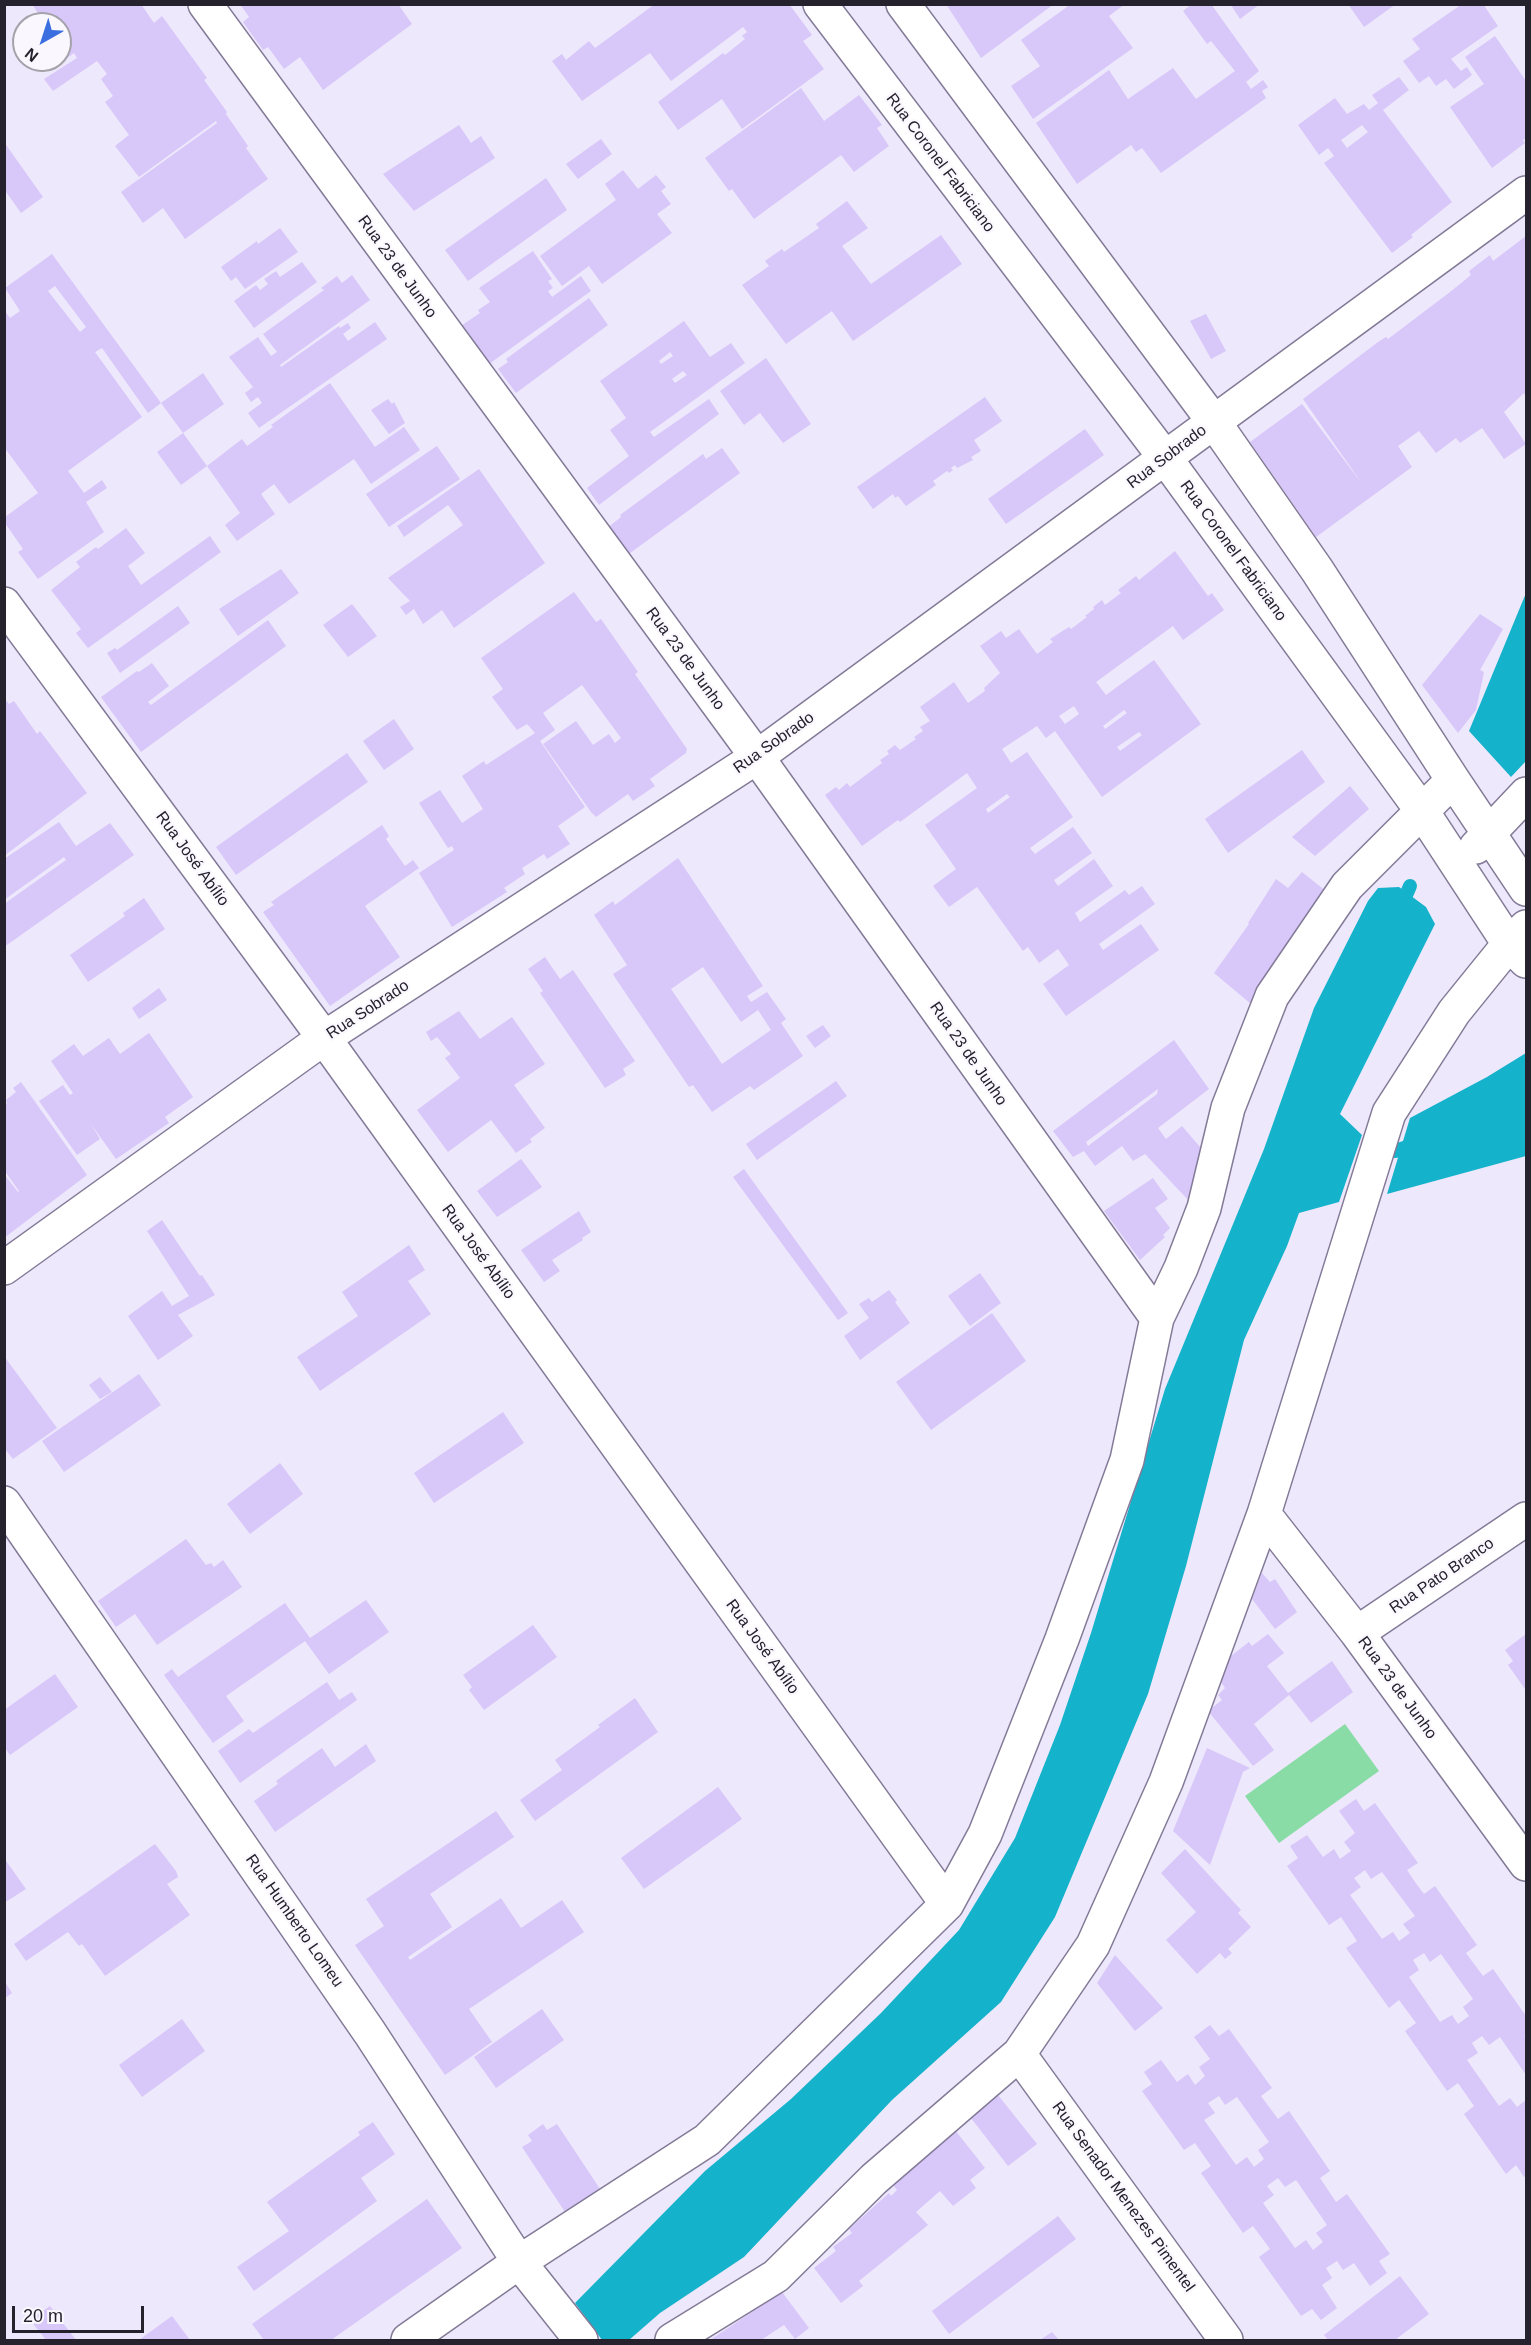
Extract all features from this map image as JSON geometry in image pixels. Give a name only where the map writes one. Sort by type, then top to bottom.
[{"type":"street","name":"Rua 23 de Junho","points":[[205,4],[757,757],[1156,1318]]},
{"type":"street","name":"Rua Coronel Fabriciano","points":[[820,4],[1166,459],[1422,811],[1458,866],[1521,944]]},
{"type":"street","points":[[903,4],[1214,422],[1317,570],[1453,780],[1527,889]]},
{"type":"street","name":"Rua Sobrado","points":[[4,1268],[324,1038],[757,757],[1527,193]]},
{"type":"street","name":"Rua José Abílio","points":[[4,604],[324,1038],[947,1904]]},
{"type":"street","points":[[408,2340],[519,2262],[707,2140],[947,1904],[985,1834],[1062,1639],[1127,1460],[1156,1318],[1181,1268],[1204,1208],[1228,1108],[1272,996],[1347,886],[1453,780]]},
{"type":"street","points":[[1458,866],[1527,794]]},
{"type":"street","points":[[672,2340],[776,2276],[874,2179],[1019,2054],[1093,1945],[1166,1782],[1264,1514],[1389,1113],[1454,1012],[1521,944]]},
{"type":"street","name":"Rua Humberto Lomeu","points":[[4,1503],[370,2032],[519,2262],[581,2340]]},
{"type":"street","name":"Rua 23 de Junho","points":[[1264,1514],[1357,1633],[1527,1864]]},
{"type":"street","name":"Rua Pato Branco","points":[[1357,1633],[1527,1519]]},
{"type":"street","name":"Rua Senador Menezes Pimentel","points":[[1019,2054],[1226,2340]]},
{"type":"green space","points":[[1345,1724],[1379,1771],[1279,1843],[1245,1796]]},
{"type":"water","points":[[1526,593],[1526,761],[1511,777],[1469,731]]},
{"type":"water","points":[[1399,887],[1426,907],[1435,924],[1340,1114],[1362,1135],[1339,1202],[1299,1213],[1287,1246],[1244,1340],[1186,1566],[1148,1694],[1055,1917],[1001,2002],[892,2100],[744,2257],[660,2313],[629,2340],[602,2340],[575,2303],[705,2171],[791,2099],[881,2013],[959,1930],[1015,1838],[1060,1725],[1091,1633],[1165,1389],[1264,1149],[1314,1008],[1368,901],[1378,888]]},
{"type":"water","points":[[1526,1053],[1526,1156],[1387,1194],[1410,1118],[1487,1077]]},
{"type":"building","points":[[32,4],[141,4],[154,23],[162,16],[207,78],[204,80],[227,112],[226,114],[248,146],[246,148],[268,179],[185,239],[163,208],[143,223],[121,192],[217,123],[216,121],[139,177],[115,146],[129,135],[105,102],[113,96],[101,79],[107,74],[97,61],[53,91],[44,79],[55,72],[72,72],[72,61],[77,58],[74,53],[72,54],[72,12],[37,12]]},
{"type":"building","points":[[240,4],[398,4],[412,24],[323,90],[300,57],[284,69],[268,47],[263,50],[243,22],[249,17]]},
{"type":"building","points":[[655,4],[789,4],[812,35],[803,41],[824,69],[742,129],[722,99],[678,130],[658,102],[745,39],[742,36],[747,32],[743,27],[671,81],[650,53],[582,101],[552,61],[562,54],[566,60],[589,41],[595,48]]},
{"type":"building","points":[[946,4],[1054,4],[981,58]]},
{"type":"building","points":[[1071,4],[1125,4],[1109,16],[1133,48],[1033,119],[1011,86],[1040,66],[1021,40]]},
{"type":"building","points":[[1192,4],[1211,4],[1259,71],[1246,82],[1251,89],[1263,80],[1268,87],[1262,91],[1266,98],[1161,173],[1142,148],[1136,152],[1131,145],[1077,184],[1036,123],[1109,70],[1128,99],[1173,68],[1196,99],[1235,71],[1211,41],[1207,44],[1183,11]]},
{"type":"building","points":[[1260,4],[1240,19],[1231,5]]},
{"type":"building","points":[[1348,4],[1396,4],[1364,27]]},
{"type":"building","points":[[1462,4],[1483,4],[1498,26],[1451,59],[1461,71],[1467,67],[1472,75],[1454,89],[1446,79],[1436,86],[1429,76],[1419,83],[1403,61],[1420,49],[1412,39]]},
{"type":"building","points":[[1495,36],[1526,81],[1526,138],[1523,140],[1525,143],[1492,168],[1450,107],[1484,84],[1465,57]]},
{"type":"building","points":[[1399,77],[1409,90],[1383,110],[1452,202],[1392,253],[1324,163],[1334,156],[1328,148],[1319,155],[1298,125],[1335,98],[1347,114],[1364,104],[1369,110],[1378,103],[1372,95]],"holes":[[[1362,125],[1368,132],[1347,148],[1341,140]]]},
{"type":"building","points":[[801,88],[824,121],[859,95],[882,125],[877,128],[889,146],[854,172],[841,155],[754,219],[732,189],[729,191],[705,158]]},
{"type":"building","points":[[459,125],[471,143],[481,136],[495,158],[414,211],[383,174]]},
{"type":"building","points":[[601,139],[612,154],[578,179],[566,164]]},
{"type":"building","points":[[4,142],[43,197],[21,213],[4,189]]},
{"type":"building","points":[[623,170],[638,189],[656,175],[666,187],[661,191],[671,204],[657,214],[672,233],[602,284],[589,266],[562,286],[540,256],[616,200],[605,184]]},
{"type":"building","points":[[546,178],[567,210],[468,281],[445,250]]},
{"type":"building","points":[[847,201],[868,228],[842,246],[871,284],[941,235],[962,264],[853,341],[832,311],[786,344],[742,285],[769,266],[765,261],[782,249],[784,252],[819,228],[816,224]]},
{"type":"building","points":[[280,228],[298,252],[245,289],[236,277],[231,281],[221,267],[257,241],[258,244]]},
{"type":"building","points":[[1526,236],[1526,397],[1524,393],[1504,412],[1526,444],[1504,459],[1482,428],[1460,443],[1456,438],[1436,453],[1419,431],[1398,446],[1412,467],[1316,537],[1250,442],[1302,404],[1363,485],[1303,399],[1378,342],[1386,337],[1388,339],[1450,292],[1471,275],[1469,271],[1490,255],[1493,261]]},
{"type":"building","points":[[533,251],[552,279],[548,281],[553,288],[548,291],[552,297],[581,276],[591,291],[482,369],[458,328],[480,313],[478,310],[490,302],[479,288]]},
{"type":"building","points":[[52,254],[161,403],[148,413],[102,348],[95,352],[142,417],[68,471],[84,493],[102,480],[107,488],[86,502],[104,532],[38,579],[18,552],[23,549],[5,523],[5,517],[38,493],[4,447],[4,310],[10,318],[20,311],[5,288]],"holes":[[[55,286],[86,327],[80,332],[48,291]]]},
{"type":"building","points":[[302,262],[317,282],[254,328],[234,301],[256,285],[260,290],[268,284],[264,279],[276,271],[280,277]]},
{"type":"building","points":[[352,275],[370,300],[280,365],[281,367],[339,326],[340,328],[348,323],[351,328],[343,334],[348,341],[375,322],[387,339],[259,428],[248,413],[262,403],[258,397],[251,402],[245,393],[253,387],[229,357],[258,337],[271,356],[277,352],[263,334],[324,290],[321,288],[337,276],[342,283]]},
{"type":"building","points":[[589,298],[608,325],[516,393],[498,369],[508,362],[506,359]]},
{"type":"building","points":[[1206,314],[1226,351],[1211,359],[1190,321]]},
{"type":"building","points":[[684,321],[710,357],[731,343],[745,363],[650,432],[654,437],[709,399],[719,414],[599,505],[587,488],[629,456],[610,430],[626,418],[600,381]],"holes":[[[670,352],[673,356],[661,364],[659,361]],[[683,371],[687,375],[675,383],[672,379]]]},
{"type":"building","points":[[766,358],[811,424],[783,443],[760,413],[744,425],[720,391]]},
{"type":"building","points":[[203,373],[224,404],[183,433],[161,403]]},
{"type":"building","points":[[330,383],[375,447],[404,427],[420,450],[371,484],[354,459],[289,504],[274,484],[261,494],[275,514],[237,541],[225,525],[240,513],[207,466],[242,439],[247,446],[273,427],[271,425]]},
{"type":"building","points":[[985,397],[1002,421],[974,440],[981,451],[971,457],[973,460],[957,468],[955,465],[949,473],[947,471],[933,481],[936,485],[906,506],[898,496],[895,498],[893,494],[873,509],[857,487]]},
{"type":"building","points":[[388,399],[392,404],[394,402],[405,423],[389,434],[371,410]]},
{"type":"building","points":[[1085,429],[1104,455],[1006,524],[988,499]]},
{"type":"building","points":[[183,433],[207,466],[181,485],[157,452]]},
{"type":"building","points":[[437,446],[460,479],[389,527],[366,494]]},
{"type":"building","points":[[722,448],[740,473],[626,556],[606,529],[621,517],[620,515],[703,454],[706,459]]},
{"type":"building","points":[[479,469],[545,563],[454,628],[442,610],[423,624],[414,609],[406,615],[400,607],[410,601],[388,578],[463,525],[448,505],[404,537],[397,526]]},
{"type":"building","points":[[126,528],[145,553],[128,566],[141,585],[210,536],[221,552],[88,648],[76,633],[81,629],[51,590],[80,567],[76,562]]},
{"type":"building","points":[[1175,551],[1208,596],[1212,593],[1224,610],[1183,640],[1173,626],[1096,682],[1106,695],[1154,660],[1201,724],[1102,797],[1055,731],[1046,738],[1037,726],[1002,749],[1011,763],[1027,752],[1073,817],[1030,848],[1035,854],[1073,827],[1092,853],[1054,880],[1058,886],[1094,859],[1113,886],[1075,913],[1080,922],[1125,890],[1129,895],[1142,886],[1155,904],[1099,944],[1103,950],[1141,924],[1159,950],[1066,1016],[1043,984],[1069,965],[1058,949],[1039,963],[1028,947],[1023,951],[977,887],[949,907],[933,886],[956,869],[925,825],[977,788],[967,773],[900,822],[898,820],[862,846],[825,795],[836,787],[839,790],[847,783],[850,787],[882,763],[880,760],[889,754],[887,751],[895,745],[900,750],[916,739],[914,737],[923,731],[920,727],[930,721],[920,707],[954,682],[968,703],[985,691],[984,688],[1000,673],[980,646],[1001,631],[1006,638],[1019,629],[1037,654],[1053,642],[1050,639],[1069,627],[1071,629],[1087,617],[1085,616],[1102,600],[1105,605],[1121,593],[1118,590],[1136,576],[1139,580]],"holes":[[[1074,706],[1079,714],[1065,724],[1059,716]],[[1124,710],[1127,713],[1105,729],[1103,726]],[[1139,732],[1142,735],[1120,751],[1117,747]],[[1007,794],[1010,797],[988,813],[986,809]]]},
{"type":"building","points":[[281,569],[299,593],[238,636],[219,609]]},
{"type":"building","points":[[574,592],[596,622],[601,619],[638,672],[635,674],[687,749],[686,753],[650,779],[655,786],[633,801],[628,794],[596,817],[543,744],[576,721],[593,745],[609,734],[615,743],[621,738],[582,685],[543,713],[555,730],[540,741],[585,807],[558,826],[570,844],[547,859],[544,854],[522,868],[525,874],[504,888],[507,892],[452,927],[419,873],[454,850],[452,846],[448,848],[419,803],[440,790],[462,823],[483,809],[462,776],[484,761],[486,765],[535,733],[527,724],[517,730],[492,697],[503,689],[481,658]]},
{"type":"building","points":[[352,604],[377,636],[348,657],[323,625]]},
{"type":"building","points":[[178,606],[190,623],[120,673],[107,653],[115,648],[117,650]]},
{"type":"building","points":[[1480,614],[1503,629],[1480,670],[1484,672],[1476,710],[1458,733],[1422,685]]},
{"type":"building","points":[[268,620],[286,646],[141,752],[101,697],[152,663],[169,686],[148,702],[151,705]]},
{"type":"building","points":[[4,698],[9,704],[14,701],[37,734],[40,731],[87,793],[4,856]]},
{"type":"building","points":[[394,719],[414,749],[384,770],[363,741]]},
{"type":"building","points":[[1302,750],[1325,782],[1228,853],[1205,819]]},
{"type":"building","points":[[347,753],[368,782],[236,875],[216,847]]},
{"type":"building","points":[[1350,786],[1369,809],[1315,856],[1292,837]]},
{"type":"building","points":[[59,822],[76,846],[110,823],[134,855],[4,947],[4,904],[66,860],[64,857],[4,900],[4,859]]},
{"type":"building","points":[[382,825],[389,836],[386,839],[405,866],[413,860],[419,868],[365,906],[400,957],[330,1006],[263,912],[274,905],[271,902]]},
{"type":"building","points":[[678,858],[763,986],[747,996],[751,1002],[767,992],[786,1019],[781,1023],[803,1056],[754,1090],[750,1086],[712,1112],[693,1085],[689,1087],[613,974],[627,965],[594,915],[613,901],[615,905]],"holes":[[[703,967],[741,1022],[758,1010],[771,1030],[722,1064],[671,989]]]},
{"type":"building","points":[[1302,872],[1327,892],[1290,952],[1251,1004],[1214,973],[1249,924],[1276,879],[1288,888]]},
{"type":"building","points":[[144,898],[165,929],[88,982],[70,955],[125,916],[123,913]]},
{"type":"building","points":[[545,957],[560,979],[573,970],[635,1061],[623,1069],[626,1075],[605,1088],[540,993],[543,991],[528,969]]},
{"type":"building","points":[[159,988],[167,1000],[139,1019],[132,1008]]},
{"type":"building","points":[[459,1011],[480,1039],[512,1017],[545,1064],[514,1085],[545,1128],[530,1139],[532,1142],[516,1153],[491,1120],[448,1152],[417,1110],[460,1078],[445,1058],[451,1054],[437,1037],[431,1041],[426,1032]]},
{"type":"building","points":[[823,1025],[831,1036],[815,1048],[806,1036]]},
{"type":"building","points":[[149,1033],[193,1097],[165,1117],[169,1123],[116,1159],[91,1124],[100,1139],[77,1155],[39,1101],[63,1085],[70,1095],[73,1093],[51,1061],[74,1044],[83,1056],[109,1038],[120,1054]]},
{"type":"building","points":[[1174,1040],[1209,1089],[1158,1128],[1166,1139],[1182,1126],[1207,1155],[1191,1185],[1189,1201],[1145,1154],[1133,1161],[1122,1146],[1095,1166],[1084,1151],[1073,1157],[1053,1131]],"holes":[[[1158,1089],[1157,1094],[1088,1146],[1086,1142]]]},
{"type":"building","points":[[836,1081],[847,1096],[757,1160],[746,1144]]},
{"type":"building","points":[[21,1082],[87,1175],[4,1238],[4,1174],[19,1191],[4,1170],[4,1106],[7,1103],[6,1100],[16,1092],[13,1088]]},
{"type":"building","points":[[521,1159],[542,1187],[497,1217],[477,1191]]},
{"type":"building","points":[[744,1169],[848,1313],[838,1320],[733,1177]]},
{"type":"building","points":[[1153,1178],[1168,1199],[1155,1208],[1170,1228],[1163,1235],[1165,1237],[1140,1260],[1104,1211]]},
{"type":"building","points":[[579,1211],[591,1232],[582,1238],[583,1240],[552,1260],[560,1271],[544,1282],[521,1250]]},
{"type":"building","points":[[162,1220],[215,1295],[178,1315],[193,1336],[158,1360],[128,1316],[162,1291],[172,1306],[189,1296],[147,1231]]},
{"type":"building","points":[[409,1245],[425,1270],[408,1281],[431,1314],[320,1391],[297,1357],[358,1316],[342,1292]]},
{"type":"building","points":[[980,1273],[1001,1303],[970,1326],[948,1296]]},
{"type":"building","points":[[889,1290],[910,1323],[860,1360],[844,1336],[869,1318],[859,1304],[869,1298],[872,1302]]},
{"type":"building","points":[[992,1313],[1026,1361],[931,1430],[896,1382]]},
{"type":"building","points":[[4,1356],[57,1428],[13,1459],[4,1448]]},
{"type":"building","points":[[139,1374],[161,1405],[64,1472],[42,1441]]},
{"type":"building","points":[[100,1377],[112,1392],[100,1399],[89,1385]]},
{"type":"building","points":[[503,1412],[524,1443],[434,1503],[414,1473]]},
{"type":"building","points":[[280,1463],[303,1494],[250,1534],[227,1504]]},
{"type":"building","points":[[186,1539],[206,1565],[211,1563],[214,1567],[223,1560],[242,1587],[157,1645],[135,1614],[116,1627],[98,1601]]},
{"type":"building","points":[[1262,1573],[1270,1582],[1275,1579],[1297,1612],[1275,1629],[1252,1599]]},
{"type":"building","points":[[366,1600],[389,1632],[329,1674],[305,1641],[226,1696],[244,1721],[213,1743],[164,1675],[172,1669],[178,1677],[285,1603],[310,1638]]},
{"type":"building","points":[[533,1625],[557,1657],[484,1710],[469,1690],[472,1687],[463,1675]]},
{"type":"building","points":[[1268,1634],[1284,1653],[1267,1666],[1288,1693],[1332,1661],[1353,1692],[1311,1723],[1289,1695],[1254,1724],[1274,1750],[1253,1766],[1208,1711],[1222,1700],[1218,1695],[1225,1688],[1219,1679],[1227,1659],[1249,1642],[1252,1646]]},
{"type":"building","points":[[1526,1634],[1525,1689],[1508,1665],[1513,1661],[1505,1650]]},
{"type":"building","points":[[55,1674],[78,1707],[10,1755],[4,1747],[4,1710]]},
{"type":"building","points":[[327,1682],[339,1700],[352,1692],[357,1700],[240,1783],[218,1751],[249,1729],[253,1733]]},
{"type":"building","points":[[635,1698],[658,1732],[535,1821],[520,1800],[562,1770],[555,1760]]},
{"type":"building","points":[[366,1744],[376,1761],[275,1832],[254,1801],[278,1784],[276,1781],[322,1748],[335,1767]]},
{"type":"building","points":[[1207,1748],[1250,1768],[1243,1772],[1210,1865],[1173,1831]]},
{"type":"building","points":[[718,1787],[742,1819],[644,1889],[621,1858]]},
{"type":"building","points":[[1356,1799],[1364,1811],[1375,1803],[1418,1863],[1407,1870],[1415,1882],[1424,1894],[1435,1886],[1477,1945],[1466,1953],[1483,1976],[1493,1969],[1526,2016],[1526,2035],[1524,2036],[1526,2039],[1526,2075],[1500,2037],[1489,2045],[1482,2036],[1472,2043],[1478,2053],[1467,2060],[1499,2106],[1510,2098],[1517,2107],[1526,2100],[1526,2176],[1524,2177],[1516,2165],[1506,2174],[1464,2114],[1474,2106],[1458,2083],[1447,2091],[1405,2031],[1416,2023],[1399,2000],[1389,2008],[1346,1948],[1357,1941],[1341,1917],[1329,1925],[1287,1866],[1298,1858],[1290,1846],[1307,1835],[1323,1857],[1334,1849],[1340,1859],[1351,1851],[1344,1842],[1355,1833],[1339,1811]],"holes":[[[1365,1870],[1371,1879],[1382,1872],[1415,1916],[1403,1924],[1410,1933],[1399,1941],[1393,1932],[1382,1939],[1350,1895],[1361,1887],[1354,1878]],[[1424,1953],[1430,1962],[1441,1954],[1473,1999],[1463,2007],[1469,2016],[1458,2024],[1452,2015],[1440,2022],[1409,1977],[1419,1970],[1413,1960]]]},
{"type":"building","points":[[496,1811],[514,1837],[430,1894],[452,1927],[408,1957],[410,1960],[501,1898],[521,1928],[562,1900],[584,1932],[469,2009],[492,2042],[445,2075],[355,1945],[384,1926],[366,1899]]},
{"type":"building","points":[[155,1844],[178,1877],[167,1884],[190,1915],[105,1976],[82,1944],[79,1946],[68,1932],[26,1961],[14,1944]]},
{"type":"building","points":[[1185,1849],[1241,1910],[1238,1913],[1251,1927],[1228,1949],[1232,1953],[1225,1959],[1220,1953],[1197,1974],[1166,1940],[1196,1912],[1161,1873]]},
{"type":"building","points":[[4,1858],[26,1889],[4,1903]]},
{"type":"building","points":[[1115,1955],[1163,2008],[1135,2031],[1097,1983]]},
{"type":"building","points":[[5,1982],[12,1993],[5,1998]]},
{"type":"building","points":[[542,2009],[564,2040],[496,2088],[474,2057]]},
{"type":"building","points":[[182,2019],[205,2051],[142,2097],[119,2065]]},
{"type":"building","points":[[1210,2025],[1219,2036],[1229,2029],[1272,2088],[1261,2096],[1278,2119],[1289,2111],[1330,2171],[1320,2178],[1336,2202],[1347,2194],[1390,2254],[1379,2261],[1387,2273],[1370,2286],[1354,2263],[1343,2270],[1337,2261],[1326,2268],[1332,2278],[1322,2285],[1337,2308],[1321,2320],[1312,2309],[1301,2316],[1259,2257],[1270,2249],[1253,2226],[1243,2233],[1201,2173],[1211,2166],[1195,2143],[1184,2150],[1142,2091],[1152,2084],[1144,2072],[1161,2060],[1177,2082],[1188,2074],[1195,2085],[1205,2076],[1199,2067],[1210,2059],[1194,2037]],"holes":[[[1219,2096],[1225,2105],[1237,2097],[1269,2142],[1258,2150],[1264,2159],[1254,2167],[1247,2157],[1236,2165],[1204,2120],[1215,2113],[1208,2103]],[[1278,2178],[1285,2187],[1296,2180],[1327,2225],[1316,2233],[1323,2242],[1313,2250],[1306,2240],[1295,2248],[1263,2203],[1274,2195],[1267,2186]]]},
{"type":"building","points":[[998,2095],[1037,2144],[1008,2166],[971,2118]]},
{"type":"building","points":[[373,2122],[395,2154],[361,2178],[377,2201],[254,2291],[237,2267],[289,2231],[267,2202],[360,2135],[358,2132]]},
{"type":"building","points":[[543,2124],[547,2130],[557,2124],[602,2192],[567,2215],[522,2147],[532,2141],[528,2135]]},
{"type":"building","points":[[955,2130],[985,2168],[970,2180],[976,2188],[953,2206],[940,2191],[916,2212],[928,2225],[859,2281],[863,2286],[841,2303],[814,2268],[836,2251],[833,2247],[852,2233],[849,2229],[889,2193],[891,2196],[897,2190],[893,2185]]},
{"type":"building","points":[[427,2199],[462,2248],[331,2340],[264,2340],[252,2324]]},
{"type":"building","points":[[1058,2216],[1076,2239],[949,2334],[932,2311]]},
{"type":"building","points":[[1400,2276],[1429,2314],[1395,2340],[1328,2340],[1324,2335]]},
{"type":"building","points":[[782,2292],[809,2328],[795,2339],[784,2325],[761,2340],[710,2340]]},
{"type":"building","points":[[50,2306],[76,2340],[46,2340],[30,2320]]},
{"type":"building","points":[[172,2316],[190,2340],[139,2340]]},
{"type":"building","points":[[1052,2332],[1059,2340],[1040,2340]]},
{"type":"waterway","points":[[1400,909],[1410,886]]},
{"type":"waterway","points":[[1395,1151],[1417,1144]]}]
